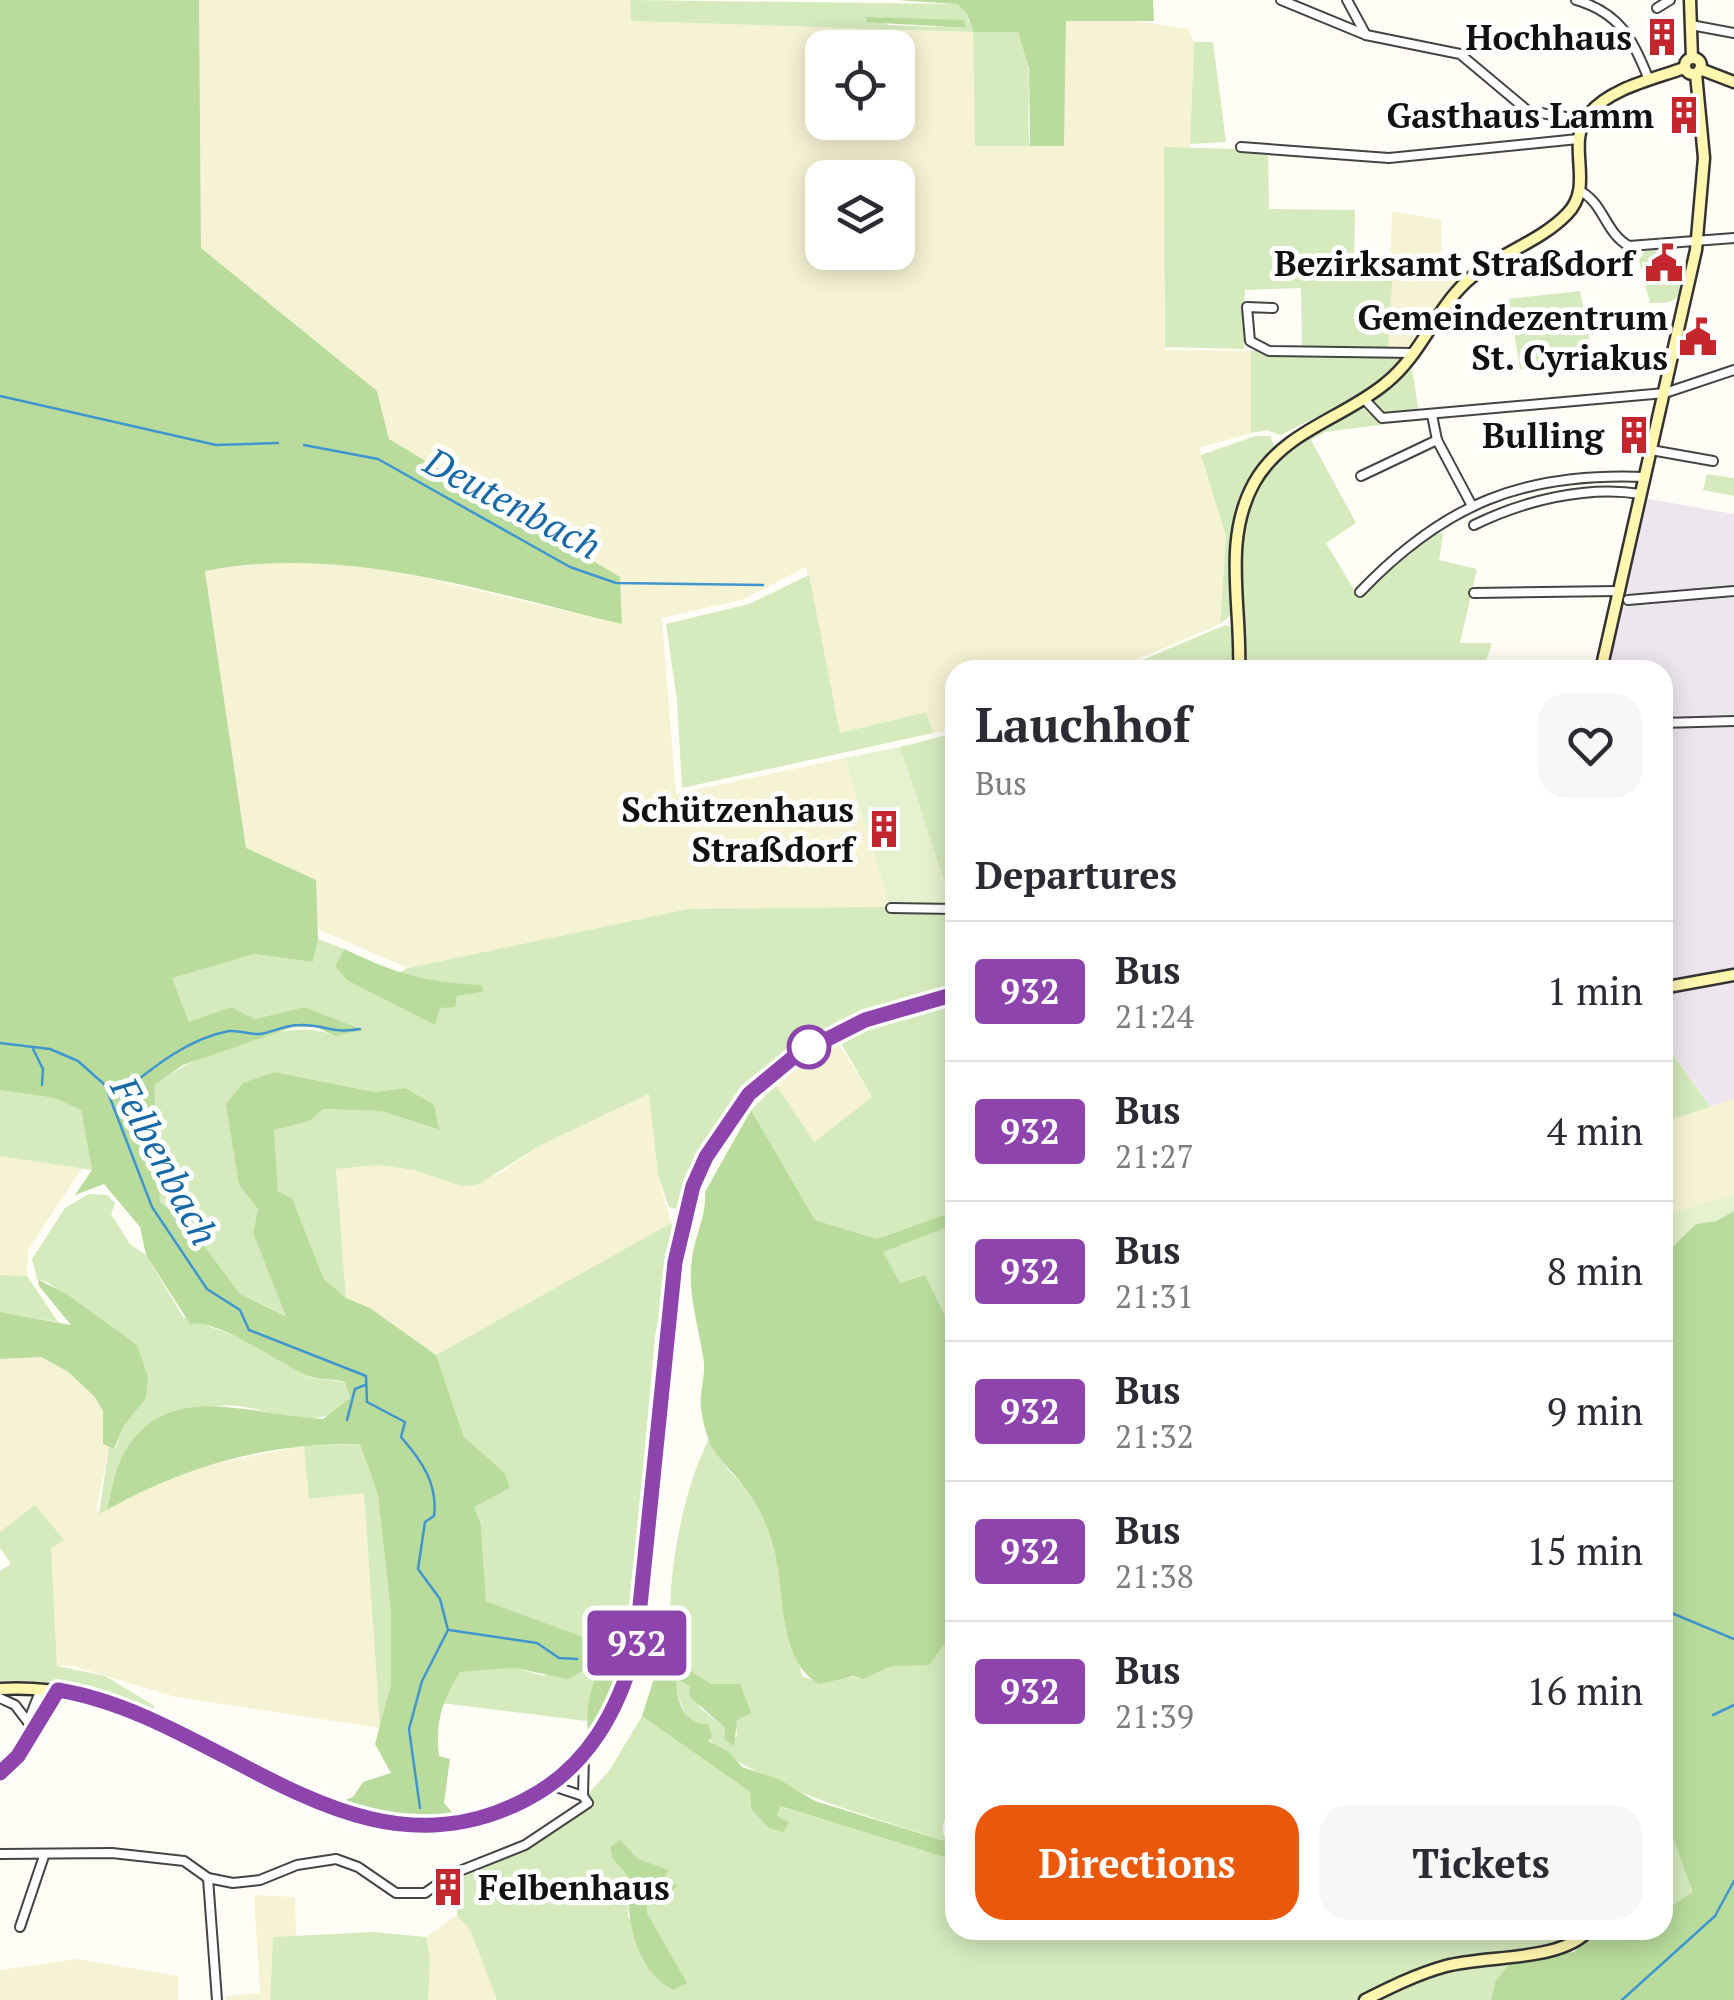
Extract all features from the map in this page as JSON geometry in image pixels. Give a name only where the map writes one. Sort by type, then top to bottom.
[{"type":"main road","points":[[1602,660],[1666,393],[1697,241],[1704,158],[1690,0]]},
{"type":"main road","points":[[1239,660],[1236,544],[1254,484],[1284,446],[1364,400],[1416,353],[1468,281],[1564,218],[1580,192],[1578,138],[1585,120],[1607,99],[1648,80],[1693,67],[1734,82]]},
{"type":"main road","points":[[1673,986],[1734,975]]},
{"type":"main road","points":[[0,1689],[58,1690],[156,1720],[299,1796],[377,1822],[434,1826],[472,1820],[510,1808],[550,1785],[584,1755],[618,1703],[636,1645],[675,1262],[693,1186],[706,1157],[749,1094],[796,1055],[865,1020],[945,997]]},
{"type":"main road","points":[[1364,2000],[1443,1967],[1503,1954],[1562,1949],[1575,1940]]},
{"type":"street","points":[[1280,0],[1366,35],[1460,54],[1528,111],[1585,120]]},
{"type":"street","points":[[1347,0],[1366,35]]},
{"type":"street","points":[[1576,0],[1618,20],[1633,38],[1648,80]]},
{"type":"street","points":[[1657,8],[1670,0]]},
{"type":"street","points":[[1691,25],[1734,33]]},
{"type":"street","points":[[1241,147],[1389,158],[1578,138]]},
{"type":"street","points":[[1580,192],[1591,196],[1612,233],[1629,246],[1734,238]]},
{"type":"street","points":[[1273,308],[1247,307],[1250,341],[1269,350],[1416,353]]},
{"type":"street","points":[[1364,400],[1382,418],[1432,415],[1666,393],[1734,370]]},
{"type":"street","points":[[1432,415],[1437,440],[1470,504]]},
{"type":"street","points":[[1361,476],[1437,440]]},
{"type":"street","points":[[1651,450],[1712,461]]},
{"type":"street","points":[[1360,592],[1422,534],[1470,504],[1550,480],[1645,478]]},
{"type":"street","points":[[1474,525],[1514,508],[1554,498],[1598,492],[1641,494]]},
{"type":"street","points":[[1474,593],[1618,591]]},
{"type":"street","points":[[1628,600],[1734,592]]},
{"type":"street","points":[[1673,722],[1734,722]]},
{"type":"street","points":[[890,908],[945,909]]},
{"type":"street","points":[[0,1773],[18,1756],[41,1689]]},
{"type":"street","points":[[30,1726],[58,1690]]},
{"type":"street","points":[[0,1698],[16,1706],[30,1726]]},
{"type":"street","points":[[582,1796],[584,1755]]},
{"type":"street","points":[[0,1854],[112,1854],[184,1862],[208,1878],[232,1883],[260,1880],[297,1865],[336,1859],[358,1867],[396,1893],[426,1894],[452,1874],[525,1845],[588,1803],[582,1796],[550,1785]]},
{"type":"street","points":[[20,1927],[44,1856]]},
{"type":"street","points":[[208,1878],[216,2000]]},
{"type":"shaded area","points":[[199,0],[630,0],[631,21],[912,30],[805,30],[805,140],[915,140],[915,30],[974,32],[976,146],[1064,146],[1066,20],[1117,18],[1188,29],[1194,42],[1190,148],[1164,148],[1165,350],[1251,351],[1251,433],[1199,448],[1226,537],[1220,624],[1135,660],[945,660],[945,731],[933,733],[925,712],[840,733],[806,567],[744,599],[662,618],[676,794],[845,758],[890,907],[688,909],[408,968],[318,929],[315,880],[246,848],[205,570],[289,561],[370,565],[621,624],[620,577],[389,439],[377,391],[201,248]]},
{"type":"shaded area","points":[[1392,211],[1442,220],[1441,260],[1458,281],[1409,351],[1388,350]]},
{"type":"shaded area","points":[[1643,498],[1734,514],[1734,1099],[1710,1107],[1673,1053],[1673,660],[1607,660]]},
{"type":"shaded area","points":[[839,1044],[872,1097],[813,1143],[776,1085],[811,1057]]},
{"type":"shaded area","points":[[650,1094],[658,1175],[671,1223],[436,1355],[370,1308],[346,1298],[336,1169],[377,1165],[414,1170],[461,1186],[499,1174],[541,1145]]},
{"type":"shaded area","points":[[1734,1099],[1734,1194],[1673,1213],[1673,1119]]},
{"type":"shaded area","points":[[0,1156],[83,1167],[28,1250],[27,1276],[0,1275]]},
{"type":"shaded area","points":[[41,1357],[67,1371],[95,1397],[103,1412],[103,1444],[109,1447],[96,1512],[197,1467],[304,1446],[309,1499],[364,1493],[380,1728],[176,1697],[73,1666],[57,1666],[51,1547],[63,1541],[35,1505],[0,1532],[0,1359]]},
{"type":"shaded area","points":[[254,1895],[295,1897],[296,1937],[273,1938],[270,2000],[226,2000],[226,1996],[260,1993]]},
{"type":"shaded area","points":[[457,1915],[470,1930],[497,2000],[428,2000],[430,1959],[426,1937]]},
{"type":"shaded area","points":[[77,1959],[179,1976],[178,2000],[0,2000],[0,1970]]},
{"type":"green space","points":[[0,0],[199,0],[201,248],[377,391],[389,439],[620,577],[622,624],[467,586],[363,567],[258,564],[205,571],[246,848],[316,880],[318,939],[313,962],[254,954],[172,978],[189,1022],[231,1007],[255,1019],[304,1007],[363,1030],[335,1036],[316,1027],[293,1027],[183,1065],[154,1085],[160,1202],[189,1225],[240,1294],[286,1316],[253,1233],[258,1209],[239,1185],[226,1104],[243,1083],[275,1072],[375,1092],[405,1088],[434,1105],[439,1130],[381,1111],[323,1109],[310,1121],[274,1130],[278,1191],[292,1198],[324,1279],[346,1298],[370,1308],[436,1355],[464,1437],[504,1472],[510,1488],[474,1507],[481,1525],[486,1601],[586,1638],[586,1669],[568,1679],[515,1668],[460,1672],[444,1702],[438,1733],[439,1756],[450,1759],[444,1803],[457,1818],[393,1822],[335,1804],[353,1797],[363,1782],[391,1773],[375,1744],[391,1684],[391,1615],[378,1495],[360,1444],[293,1447],[229,1460],[167,1481],[107,1510],[125,1451],[143,1428],[165,1414],[215,1406],[323,1419],[350,1398],[345,1382],[311,1377],[232,1335],[202,1324],[190,1324],[146,1255],[140,1227],[104,1184],[75,1195],[92,1170],[81,1110],[54,1098],[0,1090]]},
{"type":"green space","points":[[630,0],[957,4],[966,11],[969,22],[1018,32],[1029,73],[1030,146],[975,146],[973,32],[631,21]],"holes":[[[876,17],[931,23],[964,20],[967,28],[888,25]]]},
{"type":"green space","points":[[896,0],[1153,0],[1154,21],[1066,21],[1064,146],[1030,146],[1029,68],[1018,32],[974,32],[966,12],[957,4]]},
{"type":"green space","points":[[866,17],[964,20],[967,28],[867,22]]},
{"type":"green space","points":[[1194,42],[1213,42],[1226,142],[1190,144]]},
{"type":"green space","points":[[1164,147],[1268,150],[1269,209],[1355,210],[1354,268],[1393,270],[1388,350],[1302,348],[1301,288],[1245,290],[1244,349],[1165,347]]},
{"type":"green space","points":[[1648,246],[1656,246],[1656,274],[1678,274],[1684,280],[1673,300],[1650,303],[1639,260]]},
{"type":"green space","points":[[1580,291],[1593,360],[1520,369],[1509,299]]},
{"type":"green space","points":[[1251,351],[1405,356],[1365,393],[1280,435],[1267,430],[1251,433]]},
{"type":"green space","points":[[1412,369],[1420,420],[1325,432],[1311,440],[1356,523],[1326,543],[1359,598],[1438,530],[1443,535],[1439,560],[1477,569],[1460,643],[1492,643],[1486,660],[1243,660],[1243,539],[1262,481],[1281,456],[1308,434]]},
{"type":"green space","points":[[1255,436],[1270,436],[1275,447],[1242,505],[1232,546],[1232,614],[1220,624],[1226,537],[1201,455]]},
{"type":"green space","points":[[1707,474],[1734,478],[1734,496],[1703,490]]},
{"type":"green space","points":[[809,575],[840,733],[926,712],[933,733],[682,788],[677,700],[666,624],[749,604]]},
{"type":"green space","points":[[1225,625],[1233,628],[1234,660],[1143,660]]},
{"type":"green space","points":[[945,736],[945,885],[900,747]]},
{"type":"green space","points":[[900,747],[945,885],[945,907],[890,907],[845,758]]},
{"type":"green space","points":[[945,906],[945,993],[860,1021],[784,1060],[753,1086],[726,1119],[701,1159],[680,1210],[669,1207],[658,1175],[649,1094],[541,1145],[477,1185],[461,1186],[414,1170],[377,1165],[336,1169],[346,1298],[324,1279],[292,1198],[278,1191],[274,1130],[310,1121],[322,1109],[381,1111],[438,1130],[405,1088],[375,1092],[275,1072],[239,1185],[258,1209],[253,1233],[287,1316],[240,1294],[189,1225],[160,1202],[153,1085],[217,1051],[267,1034],[292,1030],[335,1036],[304,1007],[255,1019],[231,1007],[189,1023],[171,977],[254,954],[313,962],[318,939],[344,949],[335,966],[435,1025],[440,1007],[456,996],[482,992],[482,985],[441,984],[396,974],[408,968],[688,909]]},
{"type":"green space","points":[[344,949],[411,975],[482,985],[483,992],[457,996],[455,1007],[440,1008],[435,1025],[347,980],[335,966]]},
{"type":"green space","points":[[945,1002],[945,1215],[877,1239],[815,1220],[751,1110],[776,1085],[814,1142],[872,1097],[838,1038]]},
{"type":"green space","points":[[1673,1054],[1710,1107],[1673,1119]]},
{"type":"green space","points":[[0,1090],[54,1098],[81,1110],[92,1170],[0,1156]]},
{"type":"green space","points":[[751,1110],[815,1220],[877,1239],[945,1215],[945,1228],[883,1252],[900,1283],[925,1275],[945,1316],[945,1643],[929,1665],[892,1666],[863,1679],[853,1676],[820,1684],[797,1661],[786,1627],[775,1554],[763,1518],[743,1485],[714,1450],[704,1426],[704,1363],[691,1272],[705,1192]]},
{"type":"green space","points":[[89,1194],[107,1195],[115,1203],[111,1214],[130,1244],[146,1255],[183,1317],[246,1340],[311,1378],[345,1382],[350,1398],[336,1411],[321,1417],[305,1419],[220,1406],[146,1427],[127,1449],[107,1510],[99,1514],[109,1447],[115,1449],[124,1426],[146,1398],[137,1345],[47,1282],[39,1280],[39,1286],[32,1259],[65,1208]]},
{"type":"green space","points":[[1734,1194],[1734,1211],[1716,1221],[1696,1224],[1673,1246],[1673,1213]]},
{"type":"green space","points":[[1734,1211],[1734,2000],[1491,2000],[1495,1982],[1512,1960],[1574,1952],[1587,1940],[1673,1940],[1673,1905],[1693,1892],[1673,1840],[1673,1246],[1696,1223],[1716,1221]]},
{"type":"green space","points":[[671,1223],[676,1227],[655,1336],[630,1617],[606,1652],[586,1721],[441,1703],[460,1672],[515,1668],[544,1676],[585,1638],[486,1601],[481,1526],[473,1506],[509,1489],[504,1472],[464,1437],[436,1355]]},
{"type":"green space","points":[[945,1228],[945,1316],[925,1275],[900,1283],[882,1252]]},
{"type":"green space","points":[[0,1275],[27,1276],[58,1322],[0,1312]]},
{"type":"green space","points":[[39,1280],[68,1295],[137,1345],[148,1377],[146,1398],[124,1426],[114,1449],[103,1444],[103,1411],[95,1397],[67,1371],[41,1357],[0,1359],[0,1312],[71,1325],[39,1286]]},
{"type":"green space","points":[[709,1439],[762,1515],[780,1574],[802,1676],[820,1681],[863,1679],[945,1634],[945,1841],[783,1785],[707,1739],[684,1710],[676,1678],[690,1686],[700,1708],[725,1728],[724,1739],[737,1737],[736,1724],[725,1702],[677,1662],[672,1638],[670,1611],[676,1549],[699,1461]]},
{"type":"green space","points":[[360,1444],[378,1495],[391,1615],[391,1684],[380,1728],[364,1493],[309,1499],[304,1446]]},
{"type":"green space","points":[[35,1505],[64,1540],[51,1548],[57,1666],[105,1676],[153,1705],[156,1713],[60,1685],[0,1681],[0,1571],[11,1564],[0,1548],[0,1532]]},
{"type":"green space","points":[[630,1617],[618,1678],[589,1734],[588,1705],[597,1672],[612,1640]]},
{"type":"green space","points":[[664,1647],[672,1647],[677,1662],[711,1684],[740,1684],[751,1713],[737,1720],[734,1746],[724,1739],[725,1728],[689,1696],[690,1686],[677,1679],[683,1709],[693,1720],[708,1724],[712,1736],[708,1741],[729,1752],[742,1767],[780,1780],[815,1801],[945,1841],[945,1860],[780,1806],[777,1816],[789,1822],[783,1832],[769,1828],[751,1809],[750,1792],[642,1716]]},
{"type":"green space","points":[[642,1716],[750,1792],[751,1809],[789,1822],[777,1816],[779,1806],[944,1857],[945,1940],[1565,1940],[1437,1966],[1357,2000],[497,2000],[470,1930],[457,1915],[459,1878],[512,1856],[591,1806],[588,1794],[609,1771]],"holes":[[[638,1859],[668,1871],[664,1878],[647,1881],[647,1913],[686,1982],[628,1917],[629,1877]]]},
{"type":"green space","points":[[620,1840],[638,1859],[669,1870],[664,1878],[678,1886],[669,1892],[647,1882],[647,1913],[687,1983],[673,1990],[650,1969],[635,1941],[629,1877],[613,1859],[610,1847]]},
{"type":"green space","points":[[1673,1840],[1674,1841],[1694,1892],[1673,1905]]},
{"type":"green space","points":[[373,1932],[426,1937],[430,1959],[428,2000],[270,2000],[273,1937]]},
{"type":"green space","points":[[1512,1960],[1495,1982],[1491,2000],[1370,2000],[1429,1975]]},
{"type":"waterway","name":"Deutenbach","points":[[0,396],[216,445],[278,443]]},
{"type":"waterway","name":"Deutenbach","points":[[304,445],[378,459],[570,567],[616,583],[763,585]]},
{"type":"waterway","points":[[115,1098],[168,1057],[213,1035],[233,1031],[260,1034],[299,1025],[360,1029]]},
{"type":"waterway","name":"Felbenbach","points":[[0,1043],[50,1049],[78,1061],[105,1085],[152,1207],[207,1289],[240,1310],[249,1330],[366,1376],[367,1402],[405,1422],[401,1437],[427,1474],[435,1504],[434,1516],[425,1522],[418,1569],[440,1599],[448,1630],[422,1681],[409,1729],[420,1808]]},
{"type":"waterway","points":[[33,1049],[43,1069],[42,1085]]},
{"type":"waterway","points":[[347,1420],[355,1389],[365,1385]]},
{"type":"waterway","points":[[1673,1614],[1734,1639]]},
{"type":"waterway","points":[[449,1630],[537,1643],[559,1658],[577,1659]]},
{"type":"waterway","points":[[1713,1715],[1734,1705]]},
{"type":"waterway","points":[[1622,2000],[1715,1916],[1734,1881]]},
{"type":"bus line","name":"932","points":[[0,1773],[18,1756],[58,1690],[156,1720],[299,1796],[377,1822],[434,1826],[485,1817],[531,1797],[563,1775],[584,1755],[618,1703],[636,1645],[642,1617],[675,1262],[682,1223],[706,1157],[749,1094],[796,1055],[865,1020],[945,997]]},
{"type":"place","name":"Hochhaus","points":[[1662,37]]},
{"type":"place","name":"Gasthaus Lamm","points":[[1684,115]]},
{"type":"place","name":"Bezirksamt Straßdorf","points":[[1664,263]]},
{"type":"place","name":"Gemeindezentrum St. Cyriakus","points":[[1698,337]]},
{"type":"place","name":"Bulling","points":[[1634,435]]},
{"type":"place","name":"Schützenhaus Straßdorf","points":[[884,829]]},
{"type":"place","name":"Felbenhaus","points":[[448,1887]]}]
